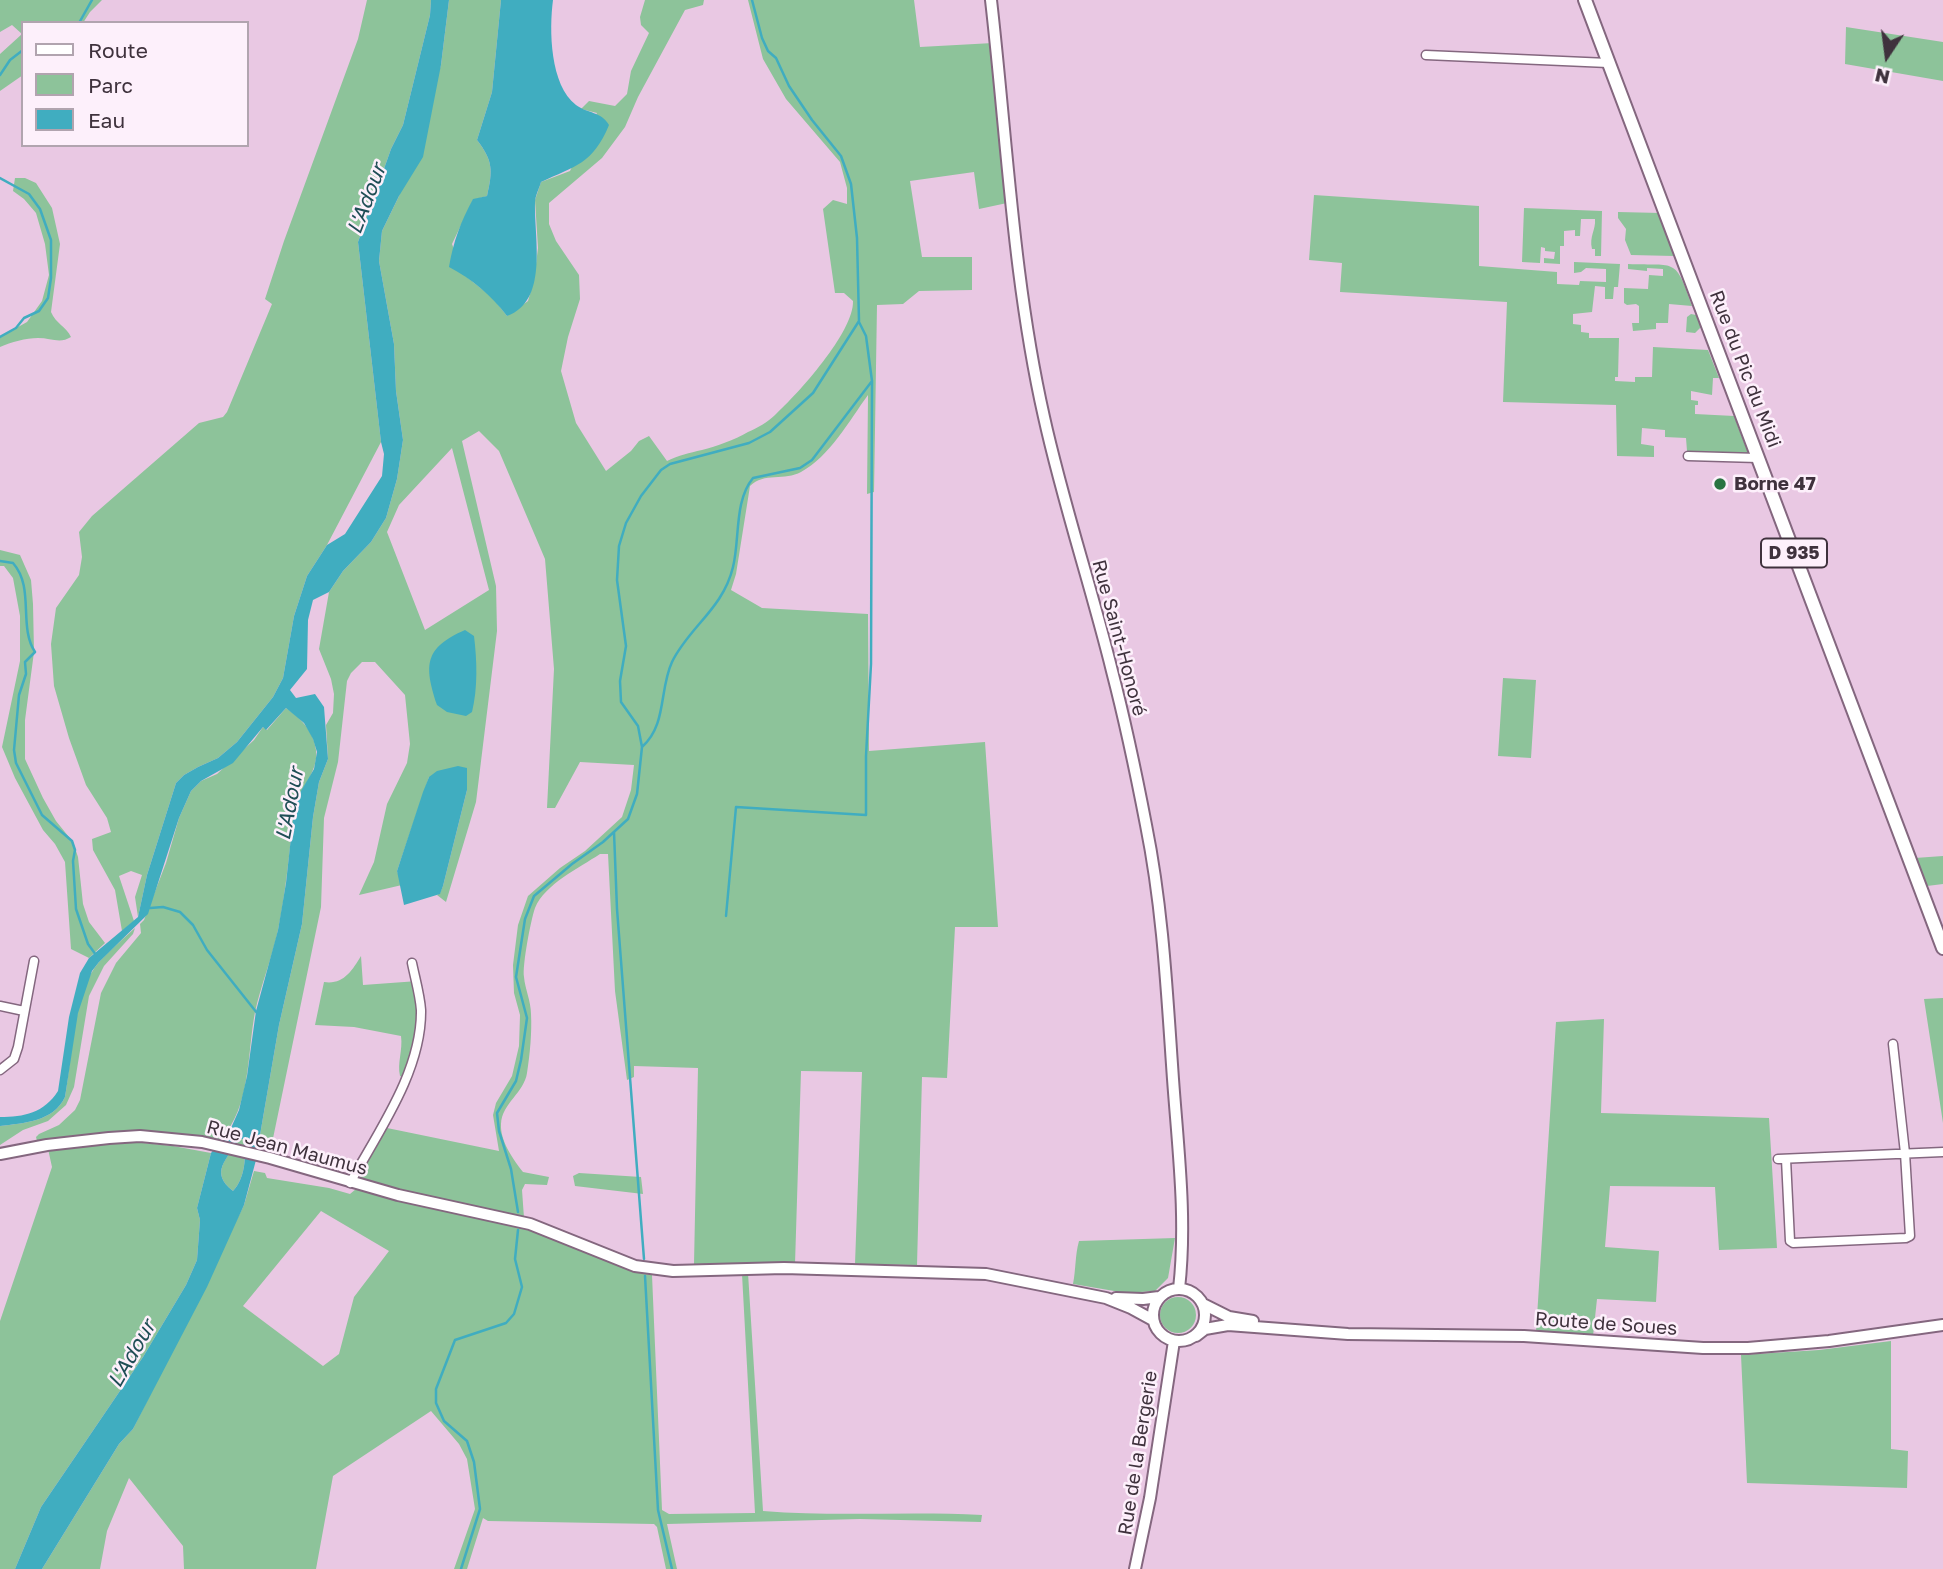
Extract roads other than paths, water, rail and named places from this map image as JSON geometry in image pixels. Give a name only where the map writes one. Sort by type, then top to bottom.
[{"type":"main road","name":"Rue Saint-Honoré","points":[[991,0],[1012,210],[1029,337],[1043,415],[1069,522],[1112,670],[1146,826],[1161,915],[1179,1157],[1183,1252],[1179,1289]]},
{"type":"main road","name":"Rue du Pic du Midi","points":[[1585,0],[1943,948]]},
{"type":"main road","name":"Rue Jean Maumus","points":[[0,1154],[140,1136],[202,1142],[270,1158],[350,1183],[530,1224],[635,1266],[673,1271],[783,1268],[986,1274],[1106,1298]]},
{"type":"main road","points":[[1179,1289],[1188,1290],[1198,1296],[1203,1304],[1205,1320],[1196,1336],[1186,1341],[1174,1341],[1162,1336],[1153,1320],[1106,1298],[1143,1299],[1159,1297],[1179,1289]]},
{"type":"main road","points":[[1153,1320],[1154,1306],[1159,1297]]},
{"type":"main road","name":"Route de Soues","points":[[1203,1304],[1229,1317],[1254,1321],[1265,1327]]},
{"type":"main road","name":"Route de Soues","points":[[1196,1336],[1205,1329],[1219,1326],[1265,1327],[1348,1334],[1524,1336],[1703,1348],[1748,1348],[1829,1341],[1943,1325]]},
{"type":"main road","name":"Rue de la Bergerie","points":[[1135,1569],[1150,1498],[1174,1341]]},
{"type":"street","points":[[1426,55],[1608,64]]},
{"type":"street","points":[[1688,456],[1758,458]]},
{"type":"street","points":[[0,1070],[14,1059],[18,1048],[34,961]]},
{"type":"street","points":[[350,1183],[404,1084],[415,1054],[421,1009],[412,963]]},
{"type":"street","points":[[0,1006],[24,1011]]},
{"type":"street","points":[[1893,1044],[1905,1153],[1910,1234],[1908,1238],[1795,1244],[1790,1241],[1782,1159],[1905,1153],[1943,1152]]},
{"type":"water","points":[[431,0],[449,0],[441,65],[423,157],[382,231],[379,261],[394,344],[396,391],[403,440],[397,479],[386,518],[371,542],[343,571],[329,592],[313,600],[308,620],[307,669],[290,690],[296,698],[315,694],[324,707],[328,759],[319,782],[313,817],[302,924],[279,1025],[260,1145],[244,1205],[207,1287],[133,1429],[119,1444],[42,1569],[15,1569],[41,1507],[143,1357],[186,1285],[197,1260],[200,1220],[197,1208],[211,1153],[231,1128],[239,1110],[247,1076],[256,1011],[278,930],[294,810],[298,796],[314,769],[317,752],[304,723],[286,708],[266,730],[263,727],[233,763],[201,781],[191,791],[179,818],[148,914],[92,971],[78,1013],[65,1097],[60,1105],[53,1112],[28,1122],[0,1126],[0,1117],[17,1116],[40,1109],[58,1091],[69,1017],[80,973],[89,958],[138,917],[147,875],[176,783],[184,775],[218,758],[237,742],[273,697],[283,678],[294,616],[307,576],[327,545],[345,534],[382,476],[384,454],[358,242],[391,149],[403,125],[430,15]],"holes":[[[239,1139],[243,1139],[244,1166],[233,1191],[222,1178],[221,1172]]]},
{"type":"water","points":[[501,0],[553,0],[553,56],[561,84],[576,105],[602,117],[609,125],[596,148],[582,162],[541,182],[535,200],[537,250],[534,283],[529,297],[520,308],[507,316],[481,288],[449,267],[455,240],[473,199],[487,196],[489,187],[489,160],[477,140],[492,92]]},
{"type":"water","points":[[465,630],[474,636],[476,664],[474,703],[472,712],[466,716],[447,712],[437,705],[429,668],[435,651],[451,637]]},
{"type":"water","points":[[458,766],[467,768],[467,790],[440,894],[404,905],[397,871],[423,792],[429,777],[437,771]]},
{"type":"waterway","points":[[80,21],[92,0]]},
{"type":"waterway","points":[[518,1212],[497,1113],[516,1081],[521,1060],[527,1018],[516,977],[525,919],[534,896],[628,819],[637,794],[642,747],[638,726],[621,702],[620,681],[626,646],[617,580],[619,546],[626,523],[641,496],[661,470],[670,464],[749,443],[770,432],[813,393],[859,321],[857,238],[851,184],[841,156],[812,120],[789,86],[776,58],[768,51],[752,0]]},
{"type":"waterway","points":[[0,75],[10,60],[21,52]]},
{"type":"waterway","points":[[0,178],[29,194],[40,209],[51,240],[48,298],[39,311],[24,318],[16,328],[0,337]]},
{"type":"waterway","points":[[642,747],[650,738],[659,718],[672,662],[687,638],[722,595],[728,582],[735,556],[740,509],[747,487],[753,478],[800,468],[812,460],[872,381],[866,336],[859,322]]},
{"type":"waterway","points":[[726,916],[736,807],[866,815],[871,664],[872,381]]},
{"type":"waterway","points":[[0,561],[13,563],[20,573],[25,595],[27,631],[35,652],[25,662],[26,674],[19,695],[14,750],[16,763],[42,815],[72,841],[75,850],[73,861],[76,909],[88,944],[96,955]]},
{"type":"waterway","points":[[614,832],[617,909],[644,1259]]},
{"type":"waterway","points":[[150,908],[163,907],[180,912],[193,925],[207,950],[257,1013]]},
{"type":"waterway","points":[[461,1569],[480,1509],[474,1462],[467,1441],[444,1421],[436,1403],[436,1389],[455,1340],[506,1323],[514,1314],[522,1287],[515,1259],[518,1230]]},
{"type":"waterway","points":[[645,1276],[658,1510],[672,1569]]},
{"type":"place","name":"Borne 47","points":[[1720,484]]},
{"type":"water label","name":"L'Adour","points":[[367,199]]},
{"type":"water label","name":"L'Adour","points":[[290,804]]},
{"type":"water label","name":"L'Adour","points":[[132,1354]]}]
